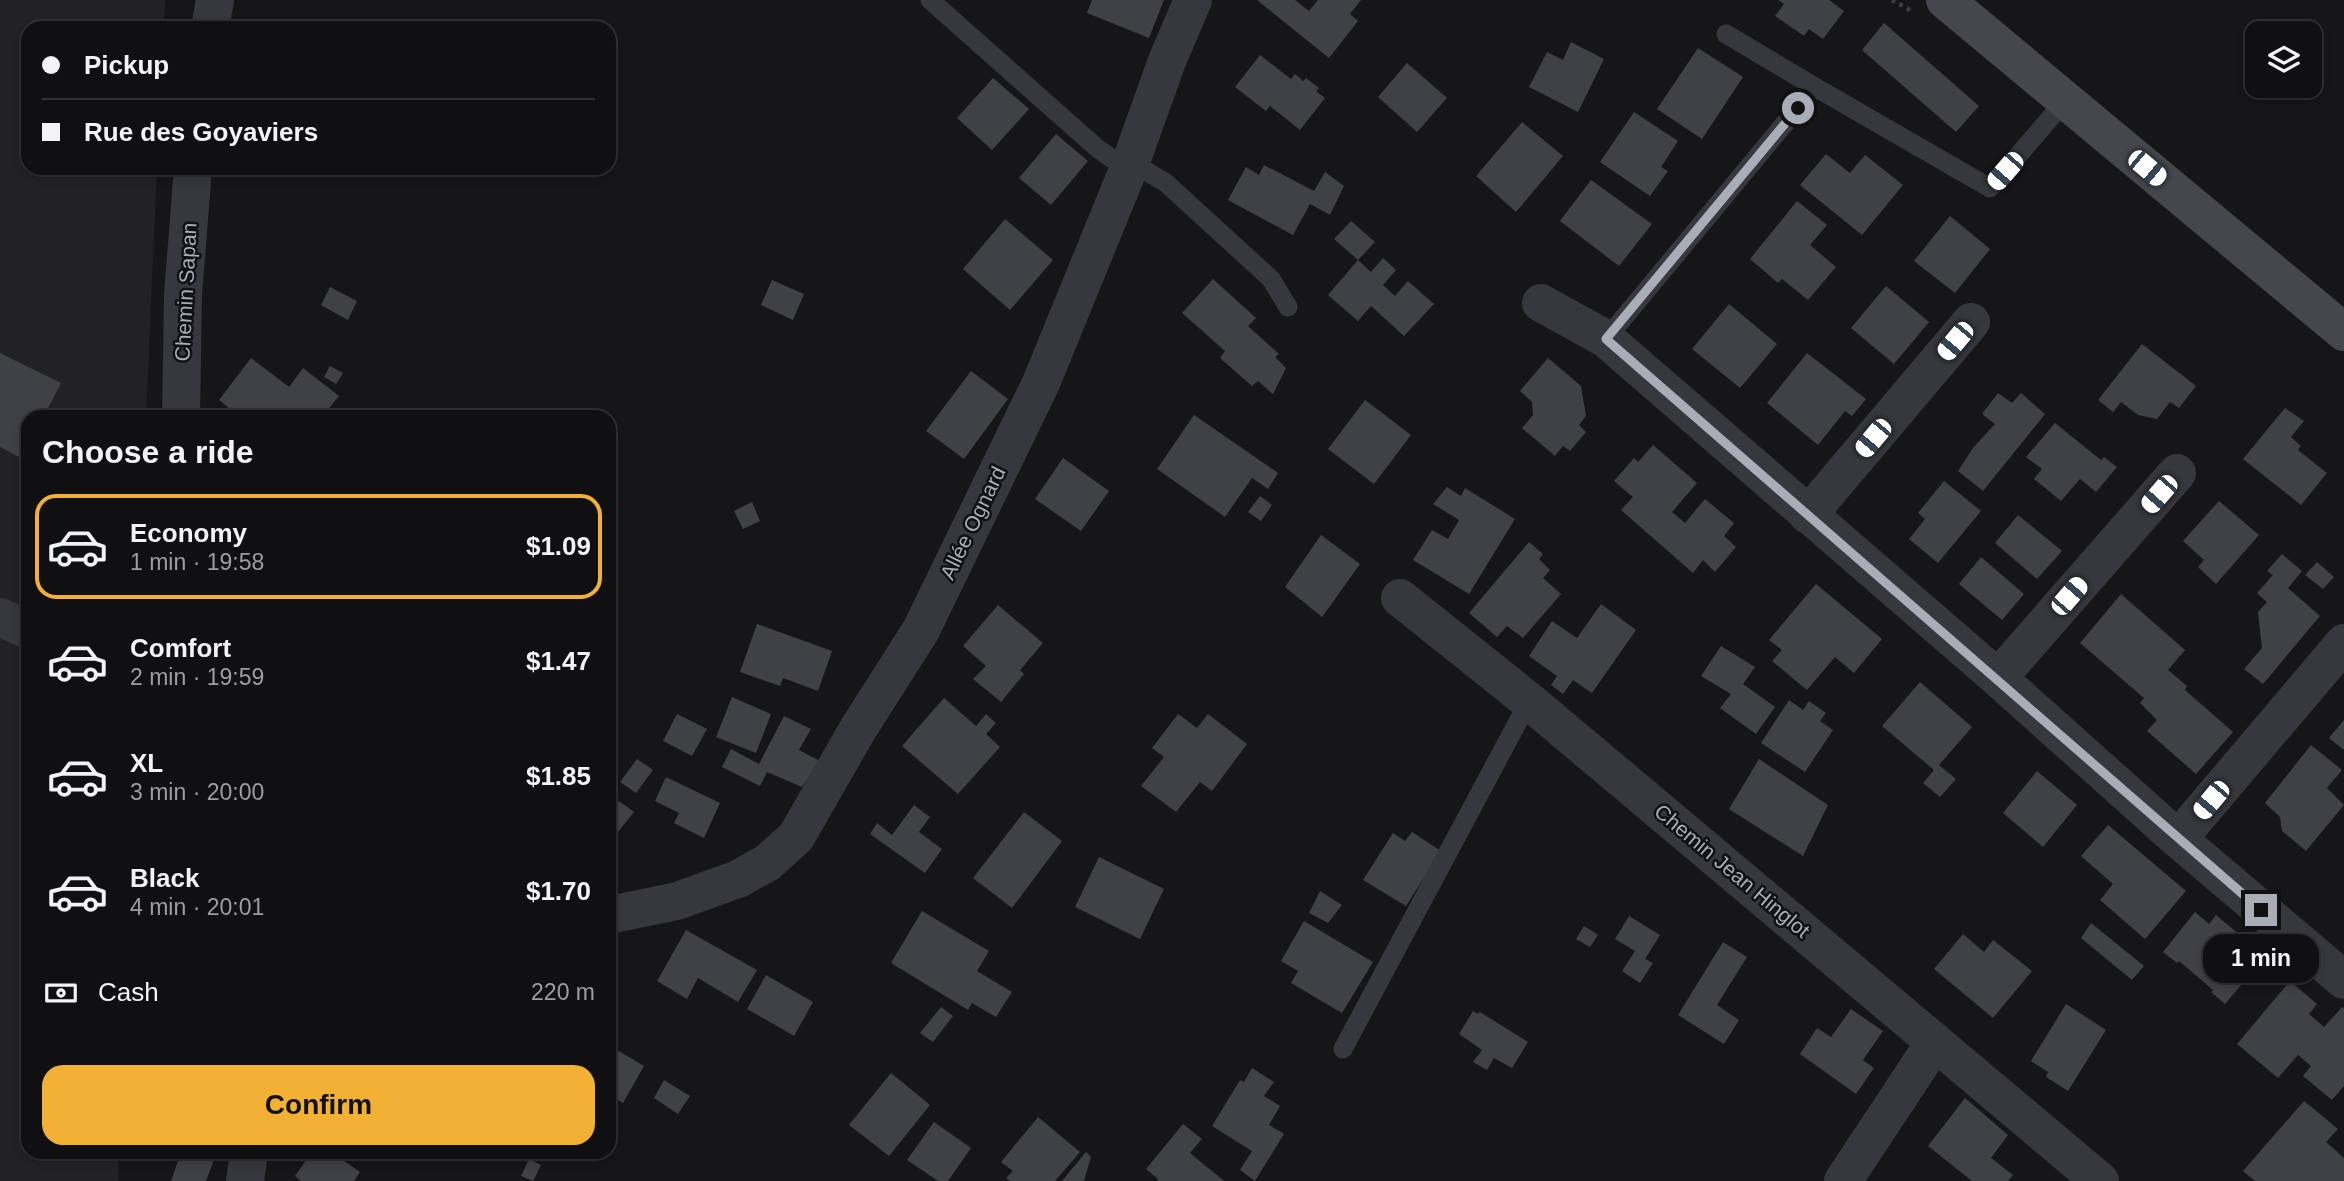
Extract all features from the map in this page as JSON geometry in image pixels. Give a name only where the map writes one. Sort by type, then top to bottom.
[{"type":"main road","points":[[1945,0],[2344,332]]},
{"type":"street","points":[[211,21],[215,0]]},
{"type":"street","name":"Allée Ognard","points":[[616,914],[677,901],[738,878],[767,863],[796,836],[921,630],[1041,383],[1130,166],[1167,61],[1193,0]]},
{"type":"street","name":"Chemin Sapan","points":[[181,410],[183,295],[192,175]]},
{"type":"street","points":[[1541,303],[1606,339],[2344,981]]},
{"type":"street","points":[[1808,515],[1971,322]]},
{"type":"street","points":[[1998,678],[2177,473]]},
{"type":"street","name":"Chemin Jean Hinglot","points":[[1400,598],[1529,701],[2100,1181]]},
{"type":"street","points":[[0,617],[21,627]]},
{"type":"street","points":[[2178,839],[2344,643]]},
{"type":"street","points":[[1843,1181],[1935,1042]]},
{"type":"street","points":[[245,1181],[248,1159]]},
{"type":"lane","points":[[930,0],[1097,148],[1166,183],[1271,279],[1289,307]]},
{"type":"lane","points":[[1726,34],[1990,188],[2065,101]]},
{"type":"lane","points":[[1606,339],[1815,87]]},
{"type":"lane","points":[[1343,1049],[1529,701]]},
{"type":"shaded area","points":[[0,0],[165,0],[164,21],[21,21],[21,175],[157,175],[146,410],[21,410],[21,1159],[119,1159],[118,1181],[0,1181]]},
{"type":"building","points":[[1092,0],[1164,0],[1149,38],[1087,13]]},
{"type":"building","points":[[1257,0],[1295,0],[1309,11],[1318,0],[1361,0],[1350,14],[1358,21],[1329,58]]},
{"type":"building","points":[[1778,0],[1829,0],[1844,11],[1823,39],[1809,29],[1804,36],[1775,16],[1784,4]]},
{"type":"building","points":[[1884,23],[1979,106],[1956,132],[1862,50]]},
{"type":"building","points":[[1571,42],[1604,59],[1578,112],[1529,87],[1547,52],[1563,60]]},
{"type":"building","points":[[1698,48],[1743,77],[1702,139],[1657,109]]},
{"type":"building","points":[[1260,55],[1291,79],[1295,74],[1303,81],[1306,78],[1319,88],[1316,91],[1325,98],[1300,130],[1270,106],[1266,111],[1235,87]]},
{"type":"building","points":[[1407,63],[1447,98],[1417,132],[1378,97]]},
{"type":"building","points":[[993,78],[1029,109],[992,150],[957,118]]},
{"type":"building","points":[[1634,112],[1678,141],[1661,167],[1668,171],[1650,196],[1600,162]]},
{"type":"building","points":[[1522,122],[1563,156],[1516,212],[1476,176]]},
{"type":"building","points":[[1056,134],[1088,161],[1051,205],[1019,178]]},
{"type":"building","points":[[1826,154],[1850,173],[1865,155],[1903,185],[1862,235],[1800,185]]},
{"type":"building","points":[[1264,165],[1314,191],[1325,172],[1344,186],[1330,215],[1310,204],[1293,235],[1228,200],[1246,167],[1259,175]]},
{"type":"building","points":[[1591,180],[1652,224],[1619,266],[1560,221]]},
{"type":"building","points":[[1797,201],[1827,225],[1810,245],[1836,267],[1808,300],[1782,279],[1778,283],[1750,259]]},
{"type":"building","points":[[1950,216],[1990,249],[1955,293],[1914,261]]},
{"type":"building","points":[[1005,219],[1053,260],[1010,310],[963,269]]},
{"type":"building","points":[[1351,221],[1375,242],[1358,260],[1334,239]]},
{"type":"building","points":[[1383,258],[1396,270],[1383,285],[1395,296],[1408,281],[1434,304],[1404,336],[1371,306],[1358,321],[1328,295],[1358,260],[1371,272]]},
{"type":"building","points":[[1213,279],[1256,318],[1248,326],[1279,354],[1275,357],[1286,368],[1273,394],[1258,381],[1252,386],[1220,358],[1225,351],[1182,313]]},
{"type":"building","points":[[772,280],[804,294],[793,320],[761,305]]},
{"type":"building","points":[[1886,286],[1929,322],[1894,364],[1851,328]]},
{"type":"building","points":[[330,287],[357,301],[348,320],[321,305]]},
{"type":"building","points":[[1729,304],[1777,344],[1740,388],[1692,349]]},
{"type":"building","points":[[2142,344],[2196,386],[2179,408],[2170,402],[2157,419],[2138,415],[2121,402],[2113,412],[2098,400]]},
{"type":"building","points":[[0,353],[61,383],[47,410],[21,410],[21,458],[0,447]]},
{"type":"building","points":[[1807,353],[1866,399],[1852,416],[1845,411],[1818,445],[1767,403]]},
{"type":"building","points":[[251,358],[289,387],[303,368],[339,396],[328,410],[232,410],[219,400]]},
{"type":"building","points":[[1548,358],[1581,386],[1586,416],[1579,425],[1586,432],[1570,451],[1563,446],[1555,456],[1522,428],[1533,415],[1532,402],[1520,391]]},
{"type":"building","points":[[330,366],[343,373],[336,384],[324,377]]},
{"type":"building","points":[[971,371],[1008,399],[964,459],[926,431]]},
{"type":"building","points":[[1998,393],[2012,403],[2021,393],[2045,414],[1983,491],[1958,471],[1973,448],[1995,424],[1982,414]]},
{"type":"building","points":[[1365,400],[1411,435],[1374,484],[1328,449]]},
{"type":"building","points":[[2285,408],[2304,421],[2291,437],[2301,446],[2298,450],[2327,473],[2301,505],[2243,459]]},
{"type":"building","points":[[1194,415],[1278,473],[1268,489],[1252,478],[1225,517],[1157,469]]},
{"type":"building","points":[[2055,423],[2101,460],[2104,457],[2117,467],[2096,492],[2080,479],[2061,501],[2034,479],[2042,469],[2026,457]]},
{"type":"building","points":[[1653,445],[1697,483],[1672,512],[1685,523],[1705,499],[1734,523],[1724,536],[1736,547],[1715,572],[1703,560],[1693,573],[1621,510],[1633,497],[1614,481],[1634,458],[1638,462]]},
{"type":"building","points":[[1063,458],[1109,491],[1081,531],[1035,499]]},
{"type":"building","points":[[1944,481],[1981,511],[1938,563],[1909,539],[1925,519],[1918,513]]},
{"type":"building","points":[[1447,487],[1461,496],[1465,488],[1515,519],[1469,594],[1413,560],[1432,530],[1448,539],[1459,520],[1433,504]]},
{"type":"building","points":[[1260,496],[1272,505],[1261,521],[1248,512]]},
{"type":"building","points":[[2219,501],[2259,535],[2216,584],[2198,567],[2204,560],[2183,541]]},
{"type":"building","points":[[752,502],[760,521],[743,529],[734,511]]},
{"type":"building","points":[[2018,515],[2062,551],[2037,579],[1995,543]]},
{"type":"building","points":[[1321,535],[1360,564],[1322,617],[1285,587]]},
{"type":"building","points":[[1529,542],[1543,554],[1539,559],[1550,570],[1543,578],[1561,594],[1523,638],[1507,626],[1497,637],[1469,613]]},
{"type":"building","points":[[2282,554],[2302,571],[2288,588],[2320,616],[2263,684],[2244,669],[2262,648],[2258,612],[2267,602],[2257,593],[2273,575],[2267,571]]},
{"type":"building","points":[[1981,557],[2024,594],[2002,620],[1959,584]]},
{"type":"building","points":[[2317,562],[2334,577],[2323,589],[2305,575]]},
{"type":"building","points":[[1816,584],[1882,639],[1854,673],[1835,657],[1807,690],[1772,661],[1782,650],[1769,640]]},
{"type":"building","points":[[2121,594],[2185,650],[2168,670],[2187,686],[2185,690],[2233,732],[2196,774],[2147,731],[2157,720],[2140,703],[2144,698],[2080,643]]},
{"type":"building","points":[[1601,604],[1636,630],[1592,693],[1573,680],[1563,694],[1551,685],[1557,676],[1529,656],[1552,621],[1577,638]]},
{"type":"building","points":[[998,605],[1043,643],[1020,670],[1024,674],[1001,702],[973,679],[986,666],[963,646]]},
{"type":"building","points":[[757,624],[832,651],[818,691],[783,678],[780,686],[740,672]]},
{"type":"building","points":[[1721,646],[1755,667],[1743,684],[1775,707],[1756,734],[1720,708],[1731,694],[1701,676]]},
{"type":"building","points":[[1920,682],[1972,727],[1939,765],[1956,779],[1940,797],[1923,783],[1934,770],[1882,726]]},
{"type":"building","points":[[732,697],[771,714],[756,753],[716,737]]},
{"type":"building","points":[[944,698],[976,726],[986,714],[996,723],[986,734],[1000,747],[958,794],[902,746]]},
{"type":"building","points":[[1789,700],[1803,710],[1809,701],[1826,713],[1820,721],[1833,730],[1805,772],[1761,743]]},
{"type":"building","points":[[677,714],[707,729],[692,756],[663,741]]},
{"type":"building","points":[[1178,714],[1197,728],[1208,714],[1247,744],[1212,791],[1200,782],[1176,812],[1141,786],[1164,757],[1152,748]]},
{"type":"building","points":[[784,716],[811,729],[799,750],[820,761],[802,787],[767,772],[760,786],[722,767],[731,749],[759,764]]},
{"type":"building","points":[[2344,720],[2344,750],[2329,738]]},
{"type":"building","points":[[2311,745],[2342,770],[2327,788],[2344,805],[2306,851],[2282,831],[2280,817],[2265,803]]},
{"type":"building","points":[[637,759],[653,770],[636,793],[620,782]]},
{"type":"building","points":[[1759,759],[1828,805],[1803,856],[1729,809]]},
{"type":"building","points":[[2037,771],[2077,805],[2043,847],[2003,813]]},
{"type":"building","points":[[666,777],[720,803],[704,838],[674,823],[679,813],[655,801]]},
{"type":"building","points":[[619,801],[634,812],[616,834],[616,805]]},
{"type":"building","points":[[914,805],[930,817],[919,832],[942,849],[925,873],[870,834],[877,823],[892,835]]},
{"type":"building","points":[[1024,812],[1062,841],[1012,908],[973,878]]},
{"type":"building","points":[[2108,825],[2186,891],[2145,939],[2100,900],[2113,884],[2081,856]]},
{"type":"building","points":[[1412,832],[1441,851],[1406,906],[1363,880],[1393,833],[1405,841]]},
{"type":"building","points":[[1099,857],[1164,889],[1140,939],[1075,907]]},
{"type":"building","points":[[1320,891],[1342,905],[1328,923],[1309,913]]},
{"type":"building","points":[[922,911],[989,951],[977,971],[1012,992],[996,1017],[972,1003],[968,1010],[891,963]]},
{"type":"building","points":[[2195,912],[2209,924],[2216,915],[2234,930],[2251,946],[2245,954],[2258,965],[2225,1004],[2179,961],[2177,963],[2163,952]]},
{"type":"building","points":[[1629,916],[1660,935],[1645,959],[1653,963],[1640,983],[1622,971],[1635,951],[1615,939]]},
{"type":"building","points":[[1304,921],[1373,962],[1342,1013],[1291,983],[1298,971],[1281,961]]},
{"type":"building","points":[[2091,923],[2144,966],[2132,980],[2081,938]]},
{"type":"building","points":[[1584,926],[1598,935],[1590,947],[1576,939]]},
{"type":"building","points":[[686,930],[757,970],[738,1002],[698,978],[687,999],[657,981]]},
{"type":"building","points":[[1963,934],[1984,952],[1993,940],[2032,971],[1993,1018],[1934,969]]},
{"type":"building","points":[[1723,942],[1747,957],[1717,1005],[1739,1020],[1724,1044],[1678,1015]]},
{"type":"building","points":[[766,975],[813,1002],[794,1036],[747,1009]]},
{"type":"building","points":[[2290,981],[2317,1004],[2309,1014],[2324,1027],[2342,1007],[2344,1008],[2344,1086],[2332,1100],[2303,1076],[2311,1066],[2298,1055],[2278,1078],[2237,1044]]},
{"type":"building","points":[[2066,1004],[2106,1030],[2068,1091],[2046,1077],[2048,1072],[2031,1061]]},
{"type":"building","points":[[941,1007],[953,1016],[933,1042],[920,1033]]},
{"type":"building","points":[[1851,1009],[1883,1031],[1863,1060],[1874,1068],[1856,1094],[1800,1054],[1817,1028],[1831,1037]]},
{"type":"building","points":[[1473,1011],[1478,1014],[1480,1012],[1528,1042],[1512,1068],[1494,1058],[1487,1070],[1473,1062],[1482,1050],[1459,1034]]},
{"type":"building","points":[[616,1049],[644,1066],[623,1103],[616,1099]]},
{"type":"building","points":[[1252,1068],[1274,1082],[1264,1096],[1280,1106],[1269,1125],[1284,1134],[1255,1181],[1240,1170],[1252,1151],[1212,1126],[1240,1080],[1244,1082]]},
{"type":"building","points":[[891,1073],[930,1105],[889,1156],[849,1125]]},
{"type":"building","points":[[664,1080],[690,1096],[678,1114],[654,1098]]},
{"type":"building","points":[[1965,1098],[2008,1135],[1991,1158],[2013,1175],[2008,1181],[1972,1181],[1928,1146]]},
{"type":"building","points":[[2304,1101],[2338,1129],[2326,1142],[2344,1158],[2344,1181],[2255,1181],[2243,1171]]},
{"type":"building","points":[[1038,1117],[1080,1152],[1055,1181],[1010,1181],[1006,1178],[1013,1171],[1001,1162]]},
{"type":"building","points":[[934,1122],[971,1148],[948,1181],[938,1181],[907,1160]]},
{"type":"building","points":[[1183,1124],[1202,1139],[1190,1153],[1224,1181],[1157,1181],[1146,1169]]},
{"type":"building","points":[[1086,1152],[1091,1157],[1084,1181],[1062,1181]]},
{"type":"building","points":[[179,1159],[214,1159],[206,1181],[171,1181]]},
{"type":"building","points":[[307,1159],[341,1159],[360,1172],[354,1181],[301,1181],[295,1176]]},
{"type":"building","points":[[529,1159],[541,1165],[533,1181],[521,1176]]},
{"type":"route","points":[[1798,108],[1606,339],[2261,910]]}]
